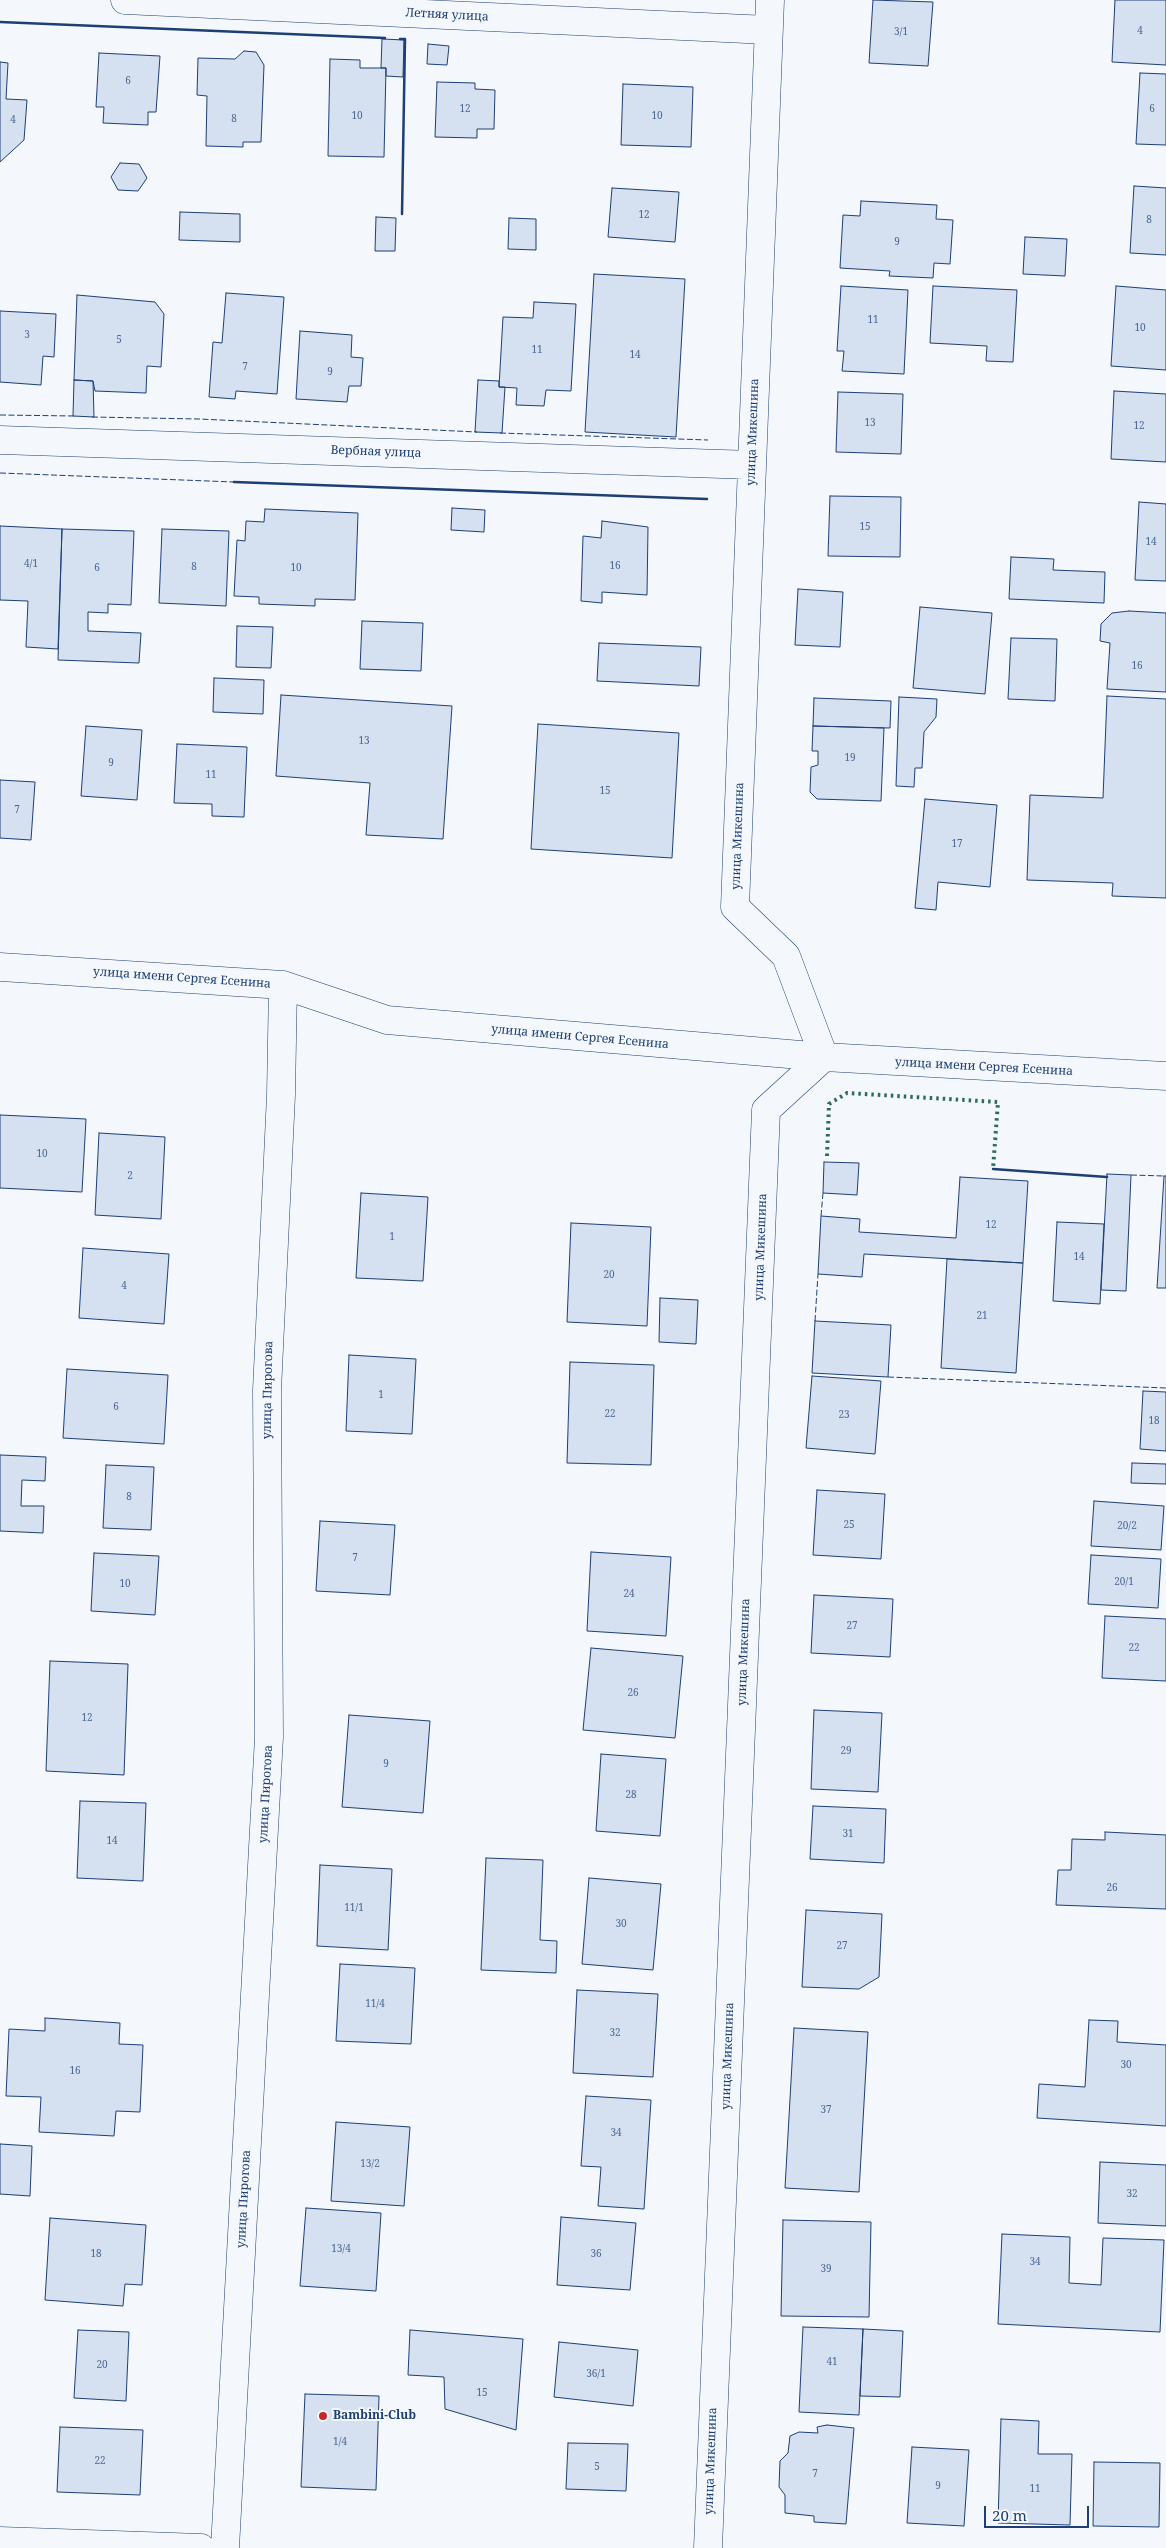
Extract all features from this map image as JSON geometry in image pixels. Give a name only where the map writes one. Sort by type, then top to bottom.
[{"type":"street","name":"Летняя улица","points":[[125,0],[768,30]]},
{"type":"street","name":"улица Микешина","points":[[708,2548],[766,1110],[824,1057],[786,956],[735,907],[770,0]]},
{"type":"street","name":"Вербная улица","points":[[0,440],[752,465]]},
{"type":"street","name":"улица имени Сергея Есенина","points":[[0,967],[284,985],[388,1020],[824,1057],[1166,1076]]},
{"type":"street","name":"улица Пирогова","points":[[225,2548],[269,1737],[267,1390],[284,985]]},
{"type":"street","points":[[0,2541],[202,2548]]},
{"type":"building","points":[[873,0],[933,2],[928,66],[869,63]]},
{"type":"building","points":[[1115,0],[1166,0],[1166,65],[1112,62]]},
{"type":"building","points":[[382,39],[404,40],[403,77],[386,76],[386,68],[381,68]]},
{"type":"building","points":[[428,44],[449,46],[447,65],[427,64]]},
{"type":"building","points":[[244,51],[256,52],[264,65],[261,142],[243,142],[243,147],[206,146],[207,96],[197,95],[198,58],[235,59]]},
{"type":"building","points":[[99,53],[160,56],[156,112],[148,112],[148,125],[103,123],[104,107],[96,107]]},
{"type":"building","points":[[330,59],[360,60],[360,68],[386,68],[384,157],[328,156]]},
{"type":"building","points":[[0,62],[8,63],[6,99],[27,100],[24,140],[0,162]]},
{"type":"building","points":[[1140,73],[1166,74],[1166,145],[1136,144]]},
{"type":"building","points":[[437,82],[475,83],[475,89],[495,90],[494,129],[477,129],[477,138],[435,137]]},
{"type":"building","points":[[623,84],[693,87],[691,147],[621,145]]},
{"type":"building","points":[[120,163],[139,164],[147,178],[138,191],[118,190],[111,177]]},
{"type":"building","points":[[1134,186],[1166,188],[1166,255],[1130,253]]},
{"type":"building","points":[[612,188],[679,192],[675,242],[608,237]]},
{"type":"building","points":[[861,201],[937,205],[936,219],[953,220],[950,264],[934,263],[933,278],[889,276],[890,271],[840,268],[843,215],[860,216]]},
{"type":"building","points":[[180,212],[240,214],[240,242],[179,240]]},
{"type":"building","points":[[376,217],[396,218],[395,251],[375,251]]},
{"type":"building","points":[[509,218],[536,219],[536,250],[508,249]]},
{"type":"building","points":[[1025,237],[1067,239],[1065,276],[1023,274]]},
{"type":"building","points":[[594,274],[685,279],[676,437],[585,432]]},
{"type":"building","points":[[841,286],[908,290],[904,374],[842,371],[844,351],[837,351]]},
{"type":"building","points":[[933,286],[1017,290],[1013,362],[986,361],[987,346],[930,343]]},
{"type":"building","points":[[1116,286],[1166,290],[1166,370],[1111,366]]},
{"type":"building","points":[[226,293],[284,297],[277,394],[236,391],[235,399],[209,397],[213,342],[222,343]]},
{"type":"building","points":[[77,295],[155,302],[164,314],[161,367],[147,366],[146,393],[95,391],[93,381],[74,380]]},
{"type":"building","points":[[534,302],[576,304],[571,391],[546,390],[544,406],[516,405],[517,388],[499,387],[503,317],[533,318]]},
{"type":"building","points":[[0,311],[56,314],[54,357],[43,356],[41,385],[0,382]]},
{"type":"building","points":[[300,331],[352,335],[351,357],[363,358],[361,386],[349,386],[347,402],[296,399]]},
{"type":"building","points":[[74,380],[93,381],[94,417],[73,416]]},
{"type":"building","points":[[478,380],[499,381],[499,387],[505,387],[502,433],[475,432]]},
{"type":"building","points":[[1114,391],[1166,394],[1166,462],[1111,459]]},
{"type":"building","points":[[838,392],[903,394],[901,454],[836,452]]},
{"type":"building","points":[[830,496],[901,497],[900,557],[828,556]]},
{"type":"building","points":[[1139,502],[1166,504],[1166,581],[1135,580]]},
{"type":"building","points":[[452,508],[485,510],[484,532],[451,530]]},
{"type":"building","points":[[265,509],[358,513],[355,600],[315,599],[315,606],[259,604],[259,597],[234,596],[237,540],[245,541],[246,521],[264,522]]},
{"type":"building","points":[[602,521],[648,527],[647,595],[602,592],[602,603],[581,601],[583,536],[601,538]]},
{"type":"building","points":[[0,526],[62,529],[58,649],[26,647],[28,601],[0,600]]},
{"type":"building","points":[[62,529],[134,531],[131,605],[108,604],[108,613],[88,612],[88,631],[141,633],[139,663],[58,660]]},
{"type":"building","points":[[162,529],[229,531],[226,606],[159,603]]},
{"type":"building","points":[[1011,557],[1054,559],[1053,570],[1105,572],[1104,603],[1009,599]]},
{"type":"building","points":[[798,589],[843,592],[840,647],[795,645]]},
{"type":"building","points":[[920,607],[992,613],[985,694],[913,688]]},
{"type":"building","points":[[1129,611],[1166,613],[1166,692],[1107,689],[1110,643],[1100,641],[1101,624],[1112,613]]},
{"type":"building","points":[[362,621],[423,623],[421,671],[360,669]]},
{"type":"building","points":[[237,626],[273,627],[271,668],[236,667]]},
{"type":"building","points":[[1011,638],[1057,639],[1055,701],[1008,699]]},
{"type":"building","points":[[599,643],[701,647],[699,686],[597,681]]},
{"type":"building","points":[[214,678],[264,680],[263,714],[213,712]]},
{"type":"building","points":[[281,695],[452,706],[443,839],[366,835],[370,783],[276,776]]},
{"type":"building","points":[[1107,696],[1166,699],[1166,898],[1112,896],[1113,883],[1027,880],[1030,795],[1103,798]]},
{"type":"building","points":[[899,697],[937,699],[936,717],[924,732],[922,768],[915,768],[914,787],[896,786]]},
{"type":"building","points":[[814,698],[891,701],[890,728],[813,726]]},
{"type":"building","points":[[538,724],[679,733],[672,858],[531,849]]},
{"type":"building","points":[[86,726],[142,730],[137,800],[81,796]]},
{"type":"building","points":[[813,726],[884,728],[881,801],[817,799],[810,792],[811,767],[818,765],[818,751],[812,751]]},
{"type":"building","points":[[177,744],[247,747],[244,817],[212,816],[212,804],[174,803]]},
{"type":"building","points":[[0,780],[35,782],[31,840],[0,838]]},
{"type":"building","points":[[925,799],[997,805],[990,887],[938,882],[936,910],[915,908]]},
{"type":"building","points":[[0,1115],[86,1119],[82,1192],[0,1188]]},
{"type":"building","points":[[99,1133],[165,1137],[161,1219],[95,1215]]},
{"type":"building","points":[[824,1162],[859,1163],[857,1195],[823,1193]]},
{"type":"building","points":[[1107,1174],[1131,1175],[1126,1291],[1101,1290]]},
{"type":"building","points":[[1164,1176],[1166,1176],[1166,1288],[1157,1288]]},
{"type":"building","points":[[960,1177],[1028,1181],[1023,1263],[864,1254],[862,1277],[818,1274],[821,1216],[860,1219],[859,1232],[956,1238]]},
{"type":"building","points":[[361,1193],[428,1197],[423,1281],[356,1278]]},
{"type":"building","points":[[1057,1222],[1104,1224],[1100,1304],[1053,1301]]},
{"type":"building","points":[[571,1223],[651,1227],[647,1326],[567,1322]]},
{"type":"building","points":[[83,1248],[169,1254],[164,1324],[79,1318]]},
{"type":"building","points":[[947,1259],[1023,1263],[1016,1373],[941,1368]]},
{"type":"building","points":[[660,1298],[698,1300],[696,1344],[659,1342]]},
{"type":"building","points":[[815,1321],[891,1325],[888,1377],[812,1373]]},
{"type":"building","points":[[349,1355],[416,1359],[412,1434],[346,1431]]},
{"type":"building","points":[[570,1362],[654,1365],[651,1465],[567,1463]]},
{"type":"building","points":[[67,1369],[168,1375],[164,1444],[63,1438]]},
{"type":"building","points":[[812,1376],[881,1381],[875,1454],[806,1448]]},
{"type":"building","points":[[1143,1391],[1166,1392],[1166,1451],[1140,1449]]},
{"type":"building","points":[[0,1455],[46,1457],[45,1481],[22,1480],[21,1506],[44,1506],[43,1533],[0,1531]]},
{"type":"building","points":[[1132,1463],[1166,1464],[1166,1484],[1131,1483]]},
{"type":"building","points":[[106,1465],[154,1467],[151,1530],[103,1528]]},
{"type":"building","points":[[817,1490],[885,1494],[881,1559],[813,1555]]},
{"type":"building","points":[[1094,1501],[1164,1506],[1161,1550],[1091,1546]]},
{"type":"building","points":[[320,1521],[395,1525],[390,1595],[316,1591]]},
{"type":"building","points":[[591,1552],[671,1557],[666,1636],[587,1631]]},
{"type":"building","points":[[94,1553],[159,1556],[155,1615],[91,1611]]},
{"type":"building","points":[[1091,1555],[1161,1559],[1158,1608],[1088,1604]]},
{"type":"building","points":[[814,1595],[893,1599],[890,1657],[811,1653]]},
{"type":"building","points":[[1105,1616],[1166,1619],[1166,1681],[1102,1678]]},
{"type":"building","points":[[591,1648],[683,1656],[675,1738],[583,1730]]},
{"type":"building","points":[[50,1661],[128,1664],[124,1775],[46,1771]]},
{"type":"building","points":[[814,1710],[882,1713],[878,1792],[811,1789]]},
{"type":"building","points":[[349,1715],[430,1721],[423,1813],[342,1807]]},
{"type":"building","points":[[601,1754],[666,1759],[660,1836],[596,1831]]},
{"type":"building","points":[[80,1801],[146,1803],[143,1881],[77,1878]]},
{"type":"building","points":[[813,1806],[886,1809],[884,1863],[810,1859]]},
{"type":"building","points":[[1105,1832],[1166,1835],[1166,1909],[1056,1905],[1058,1870],[1071,1870],[1072,1839],[1105,1840]]},
{"type":"building","points":[[486,1858],[543,1860],[540,1940],[557,1941],[556,1973],[481,1970]]},
{"type":"building","points":[[320,1865],[392,1869],[388,1950],[317,1946]]},
{"type":"building","points":[[589,1878],[661,1884],[653,1970],[582,1964]]},
{"type":"building","points":[[806,1910],[882,1914],[879,1977],[859,1989],[802,1987]]},
{"type":"building","points":[[340,1964],[415,1968],[411,2044],[336,2041]]},
{"type":"building","points":[[577,1990],[658,1994],[653,2077],[573,2073]]},
{"type":"building","points":[[45,2018],[120,2023],[119,2044],[143,2045],[140,2112],[116,2111],[114,2136],[39,2132],[41,2097],[6,2096],[9,2029],[45,2031]]},
{"type":"building","points":[[1089,2020],[1118,2021],[1117,2042],[1166,2045],[1166,2126],[1037,2118],[1039,2084],[1085,2087]]},
{"type":"building","points":[[794,2028],[868,2032],[859,2192],[785,2188]]},
{"type":"building","points":[[586,2096],[651,2100],[644,2209],[598,2206],[601,2167],[581,2166]]},
{"type":"building","points":[[336,2122],[410,2127],[404,2206],[331,2201]]},
{"type":"building","points":[[0,2144],[32,2146],[30,2196],[0,2194]]},
{"type":"building","points":[[1100,2162],[1166,2165],[1166,2226],[1098,2223]]},
{"type":"building","points":[[306,2208],[381,2213],[376,2291],[300,2286]]},
{"type":"building","points":[[561,2217],[636,2223],[630,2290],[557,2285]]},
{"type":"building","points":[[50,2218],[146,2225],[142,2285],[125,2284],[123,2306],[45,2300]]},
{"type":"building","points":[[783,2220],[871,2222],[869,2317],[781,2316]]},
{"type":"building","points":[[1002,2234],[1070,2237],[1069,2283],[1101,2285],[1103,2238],[1164,2240],[1160,2332],[998,2324]]},
{"type":"building","points":[[803,2327],[863,2329],[859,2415],[799,2412]]},
{"type":"building","points":[[863,2329],[903,2331],[900,2397],[860,2396]]},
{"type":"building","points":[[78,2330],[129,2332],[126,2401],[74,2398]]},
{"type":"building","points":[[410,2330],[523,2339],[516,2430],[445,2409],[444,2377],[408,2375]]},
{"type":"building","points":[[559,2342],[638,2350],[633,2406],[554,2397]]},
{"type":"building","points":[[305,2394],[379,2396],[376,2490],[301,2487]]},
{"type":"building","points":[[1001,2419],[1039,2421],[1038,2454],[1072,2454],[1070,2525],[998,2523]]},
{"type":"building","points":[[827,2425],[854,2428],[846,2524],[814,2522],[814,2516],[785,2513],[785,2495],[779,2487],[780,2461],[788,2453],[790,2436],[799,2432],[818,2433],[817,2427]]},
{"type":"building","points":[[60,2427],[143,2430],[140,2495],[57,2492]]},
{"type":"building","points":[[568,2443],[628,2444],[626,2491],[566,2489]]},
{"type":"building","points":[[912,2447],[969,2450],[964,2526],[907,2523]]},
{"type":"building","points":[[1094,2462],[1160,2463],[1159,2527],[1093,2526]]},
{"type":"hedge","points":[[827,1156],[829,1104],[847,1093],[998,1102],[993,1169]]},
{"type":"fence","points":[[0,415],[75,416]]},
{"type":"fence","points":[[92,417],[199,419],[477,432]]},
{"type":"fence","points":[[500,433],[708,440]]},
{"type":"fence","points":[[0,473],[234,482]]},
{"type":"fence","points":[[1131,1175],[1164,1176]]},
{"type":"fence","points":[[821,1216],[823,1193]]},
{"type":"fence","points":[[815,1321],[818,1274]]},
{"type":"fence","points":[[888,1377],[1166,1388]]},
{"type":"wall","points":[[0,22],[385,38]]},
{"type":"wall","points":[[400,39],[405,39],[402,214]]},
{"type":"wall","points":[[234,482],[707,499]]},
{"type":"wall","points":[[993,1169],[1107,1177]]},
{"type":"place","name":"Bambini-Club","points":[[323,2416]]}]
